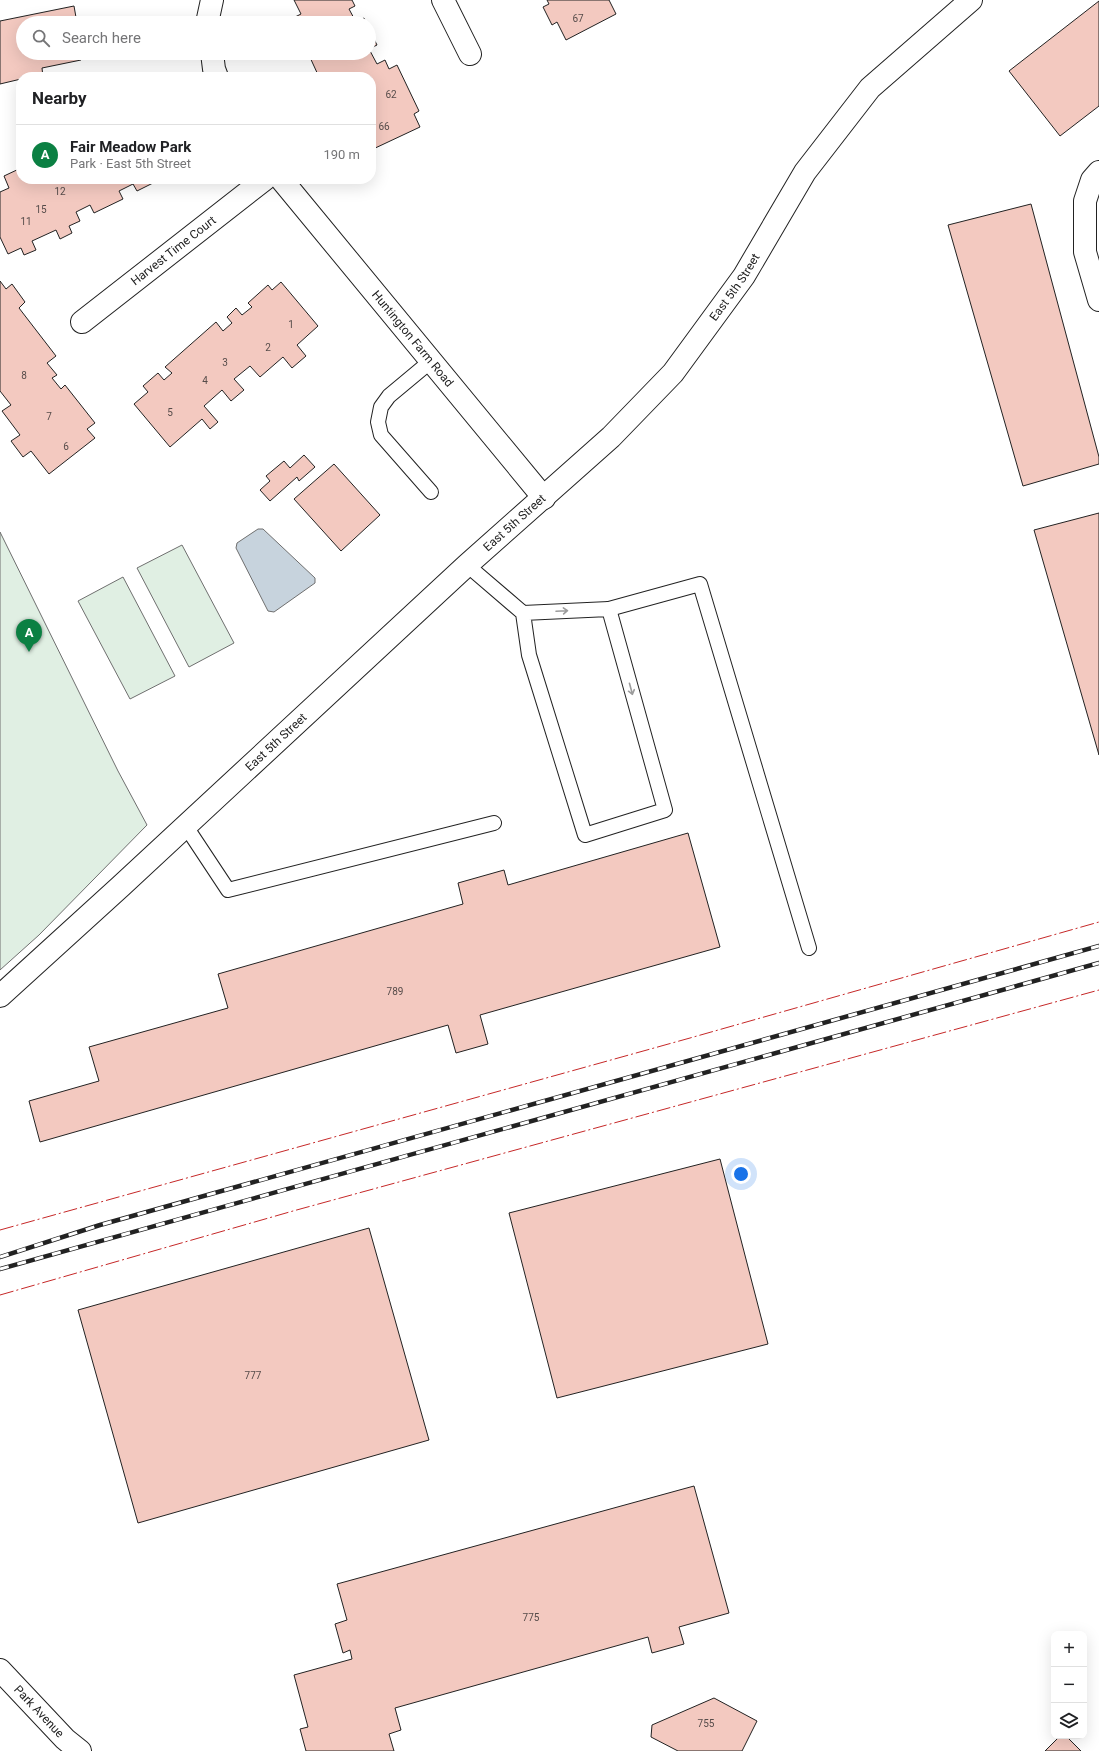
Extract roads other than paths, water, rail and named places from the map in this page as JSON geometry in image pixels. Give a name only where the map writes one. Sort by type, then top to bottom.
[{"type":"street","points":[[209,16],[212,0]]},
{"type":"street","points":[[443,0],[470,54]]},
{"type":"street","name":"East 5th Street","points":[[0,996],[467,566],[611,437],[673,373],[744,276],[805,172],[870,88],[971,0]]},
{"type":"street","points":[[213,60],[216,72]]},
{"type":"street","points":[[1099,172],[1092,180],[1085,201],[1086,252],[1099,300]]},
{"type":"street","name":"Harvest Time Court","points":[[82,322],[259,184]]},
{"type":"street","name":"Huntington Farm Road","points":[[285,184],[544,498]]},
{"type":"street","name":"Park Avenue","points":[[0,1670],[65,1739],[80,1751]]},
{"type":"lane","points":[[431,361],[389,396],[381,408],[378,422],[381,435],[432,492]]},
{"type":"lane","points":[[467,566],[523,613],[529,654],[585,835],[665,810],[609,609]]},
{"type":"lane","points":[[523,613],[609,609],[700,584],[809,948]]},
{"type":"lane","points":[[185,825],[228,890],[494,823]]},
{"type":"railway","points":[[0,1257],[100,1225],[1099,946]]},
{"type":"railway","points":[[0,1269],[1099,963]]},
{"type":"place","name":"Fair Meadow Park","points":[[29,652]]}]
